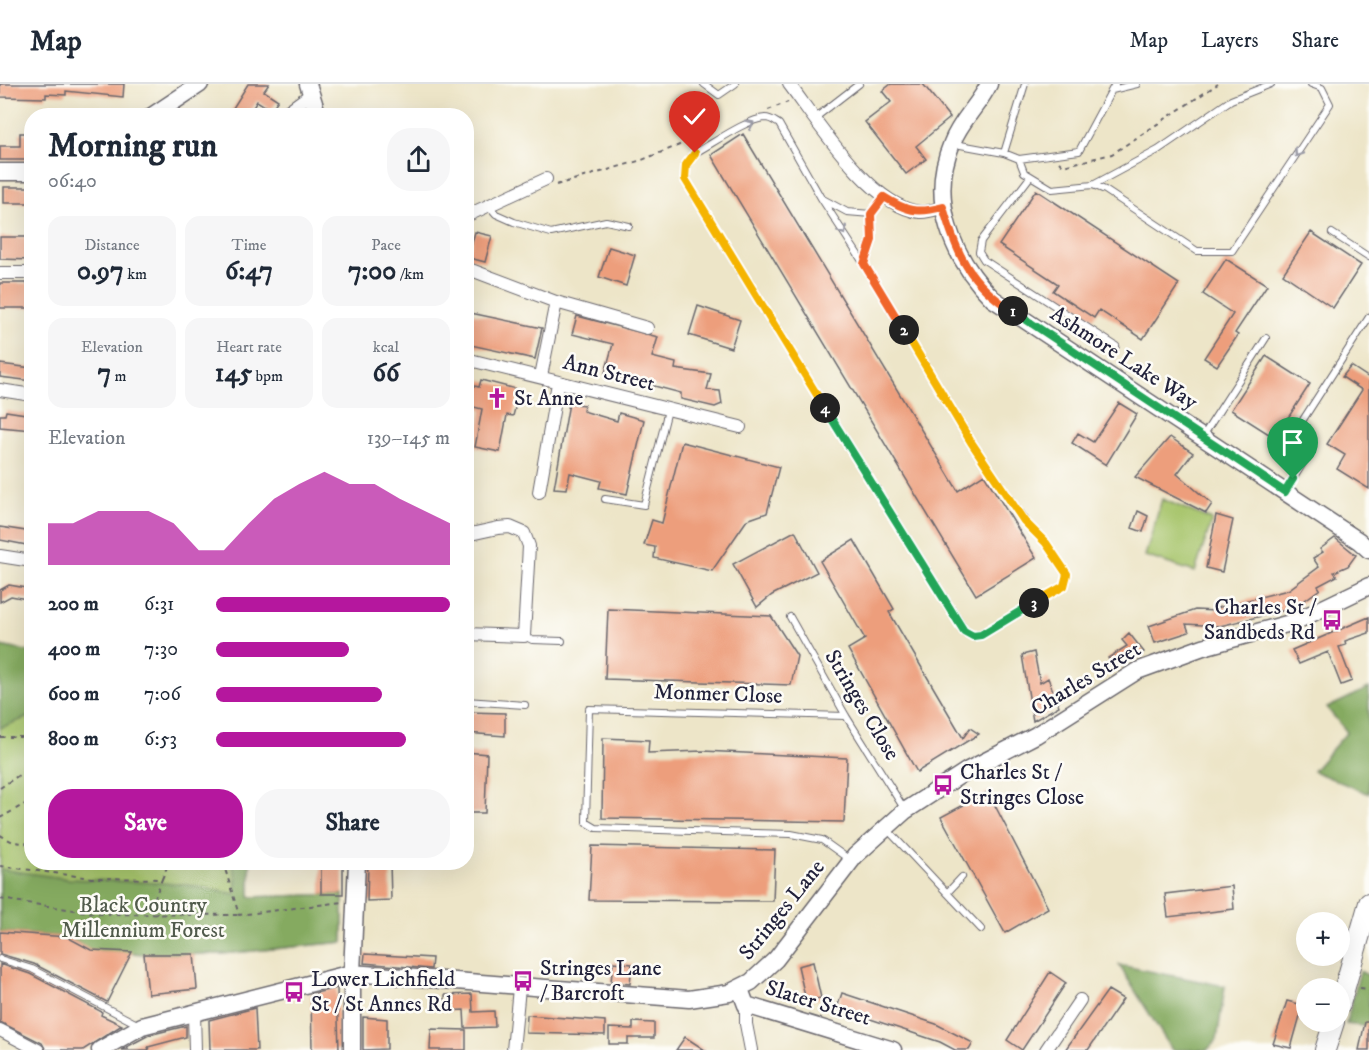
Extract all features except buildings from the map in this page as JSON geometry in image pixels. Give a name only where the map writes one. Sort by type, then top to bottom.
[{"type":"main road","points":[[1348,978],[1369,905]]},
{"type":"main road","points":[[1325,1050],[1331,1032]]},
{"type":"street","points":[[164,108],[199,84]]},
{"type":"street","points":[[789,84],[854,168],[874,190],[898,206],[921,213],[943,207]]},
{"type":"street","name":"Ashmore Lake Way","points":[[989,84],[951,143],[944,173],[943,207],[954,246],[963,264],[993,298],[1359,540],[1369,550]]},
{"type":"street","points":[[289,108],[309,87],[316,108]]},
{"type":"street","points":[[0,172],[24,172]]},
{"type":"street","points":[[474,213],[546,179]]},
{"type":"street","points":[[474,271],[556,302],[647,328]]},
{"type":"street","points":[[0,273],[24,273]]},
{"type":"street","points":[[541,376],[556,302]]},
{"type":"street","name":"Ann Street","points":[[474,361],[740,428]]},
{"type":"street","points":[[539,492],[558,382]]},
{"type":"street","points":[[0,390],[24,394]]},
{"type":"street","points":[[474,534],[510,527],[524,533],[528,538],[524,636],[474,634]]},
{"type":"street","points":[[0,556],[24,560]]},
{"type":"street","name":"Charles Street","points":[[905,811],[968,770],[1036,735],[1137,671],[1193,650],[1294,622],[1369,586]]},
{"type":"street","name":"Stringes Lane","points":[[100,1050],[142,1026],[352,973],[519,988],[689,999],[743,997],[776,960],[851,861],[905,811]]},
{"type":"street","points":[[352,1050],[352,973],[357,870]]},
{"type":"street","points":[[513,1050],[519,988]]},
{"type":"street","points":[[743,997],[751,1050]]},
{"type":"street","name":"Slater Street","points":[[743,997],[893,1050]]},
{"type":"street","points":[[1046,1050],[1080,1000]]},
{"type":"street","points":[[194,1013],[195,1050]]},
{"type":"street","points":[[0,1030],[38,1050]]},
{"type":"lane","points":[[704,84],[719,95],[735,84]]},
{"type":"lane","points":[[815,118],[859,84]]},
{"type":"lane","points":[[1004,153],[1025,84]]},
{"type":"lane","points":[[951,143],[1004,153],[1019,159],[1079,151],[1113,87],[1137,84]]},
{"type":"lane","points":[[1019,159],[1024,172],[1052,189],[1093,185],[1158,150],[1231,100],[1271,84]]},
{"type":"lane","points":[[1093,185],[1105,190],[1197,251],[1232,250],[1330,104],[1323,88],[1311,84]]},
{"type":"lane","points":[[763,118],[779,124],[821,198],[864,264],[971,442],[1024,521],[1046,543],[1067,574],[1064,586],[981,635],[973,636],[964,631],[720,238],[685,179],[684,172],[689,159],[695,153],[763,118]]},
{"type":"lane","points":[[1030,177],[981,241],[979,252],[984,260],[1116,346]]},
{"type":"lane","points":[[864,264],[872,240],[871,214],[884,197]]},
{"type":"lane","points":[[821,198],[847,212],[871,214]]},
{"type":"lane","points":[[489,206],[496,214],[521,225],[550,233],[606,221],[629,226]]},
{"type":"lane","points":[[1332,233],[1369,257]]},
{"type":"lane","points":[[1285,492],[1305,460],[1299,426],[1369,316]]},
{"type":"lane","points":[[1203,437],[1266,338]]},
{"type":"lane","points":[[604,499],[644,506],[668,410]]},
{"type":"lane","name":"Stringes Close","points":[[790,617],[846,717],[905,811]]},
{"type":"lane","points":[[524,636],[532,640],[562,641]]},
{"type":"lane","points":[[474,702],[525,705]]},
{"type":"lane","name":"Monmer Close","points":[[846,717],[589,709],[586,822],[588,826],[790,834],[822,840],[851,861]]},
{"type":"lane","points":[[886,828],[981,929]]},
{"type":"lane","points":[[947,893],[962,877]]},
{"type":"lane","points":[[0,959],[32,969],[142,1026]]},
{"type":"path","points":[[1051,155],[1063,166],[1112,154],[1218,84]]},
{"type":"path","points":[[767,110],[799,97]]},
{"type":"path","points":[[546,179],[551,186],[642,160],[715,130]]},
{"type":"path","points":[[0,737],[24,737]]},
{"type":"path","points":[[0,788],[24,772]]},
{"type":"path","points":[[0,818],[24,804]]},
{"type":"path","points":[[0,835],[13,842],[24,843]]},
{"type":"path","points":[[0,866],[24,869]]},
{"type":"path","points":[[31,870],[92,878],[162,879]]},
{"type":"path","points":[[157,915],[154,900],[166,870]]},
{"type":"path","points":[[226,870],[239,915]]},
{"type":"path","points":[[0,899],[101,914],[157,915],[239,915],[356,900]]},
{"type":"green space","points":[[1162,499],[1212,520],[1195,572],[1145,556]]},
{"type":"green space","name":"Black Country Millennium Forest","points":[[0,646],[24,651],[24,870],[250,870],[250,897],[343,894],[343,942],[222,954],[144,954],[67,937],[0,932]]},
{"type":"green space","points":[[0,646],[24,650],[24,719],[0,728]]},
{"type":"green space","points":[[1369,688],[1369,794],[1313,771],[1347,732],[1327,708]]},
{"type":"green space","name":"Black Country Millennium Forest","points":[[0,869],[69,879],[183,884],[236,894],[234,870],[250,870],[250,897],[343,894],[343,942],[222,954],[144,954],[91,950],[67,937],[0,932]]},
{"type":"green space","points":[[1119,965],[1225,986],[1217,1040],[1207,1050],[1172,1050]]},
{"type":"green space","points":[[1360,971],[1369,976],[1369,1027],[1350,1025],[1350,1009]]},
{"type":"place","name":"St Anne","points":[[497,398]]},
{"type":"place","name":"Charles St / Sandbeds Rd","points":[[1332,620]]},
{"type":"place","name":"Charles St / Stringes Close","points":[[943,785]]},
{"type":"place","name":"Stringes Lane / Barcroft","points":[[523,981]]},
{"type":"place","name":"Lower Lichfield St / St Annes Rd","points":[[294,992]]},
{"type":"route","points":[[695,153],[686,165],[685,179],[898,527],[964,631],[973,636],[981,635],[1064,586],[1067,574],[1046,543],[1024,521],[971,442],[864,264],[872,240],[871,214],[884,197],[898,206],[921,213],[943,207],[954,246],[963,264],[980,286],[993,298],[1285,492],[1293,479]]}]
